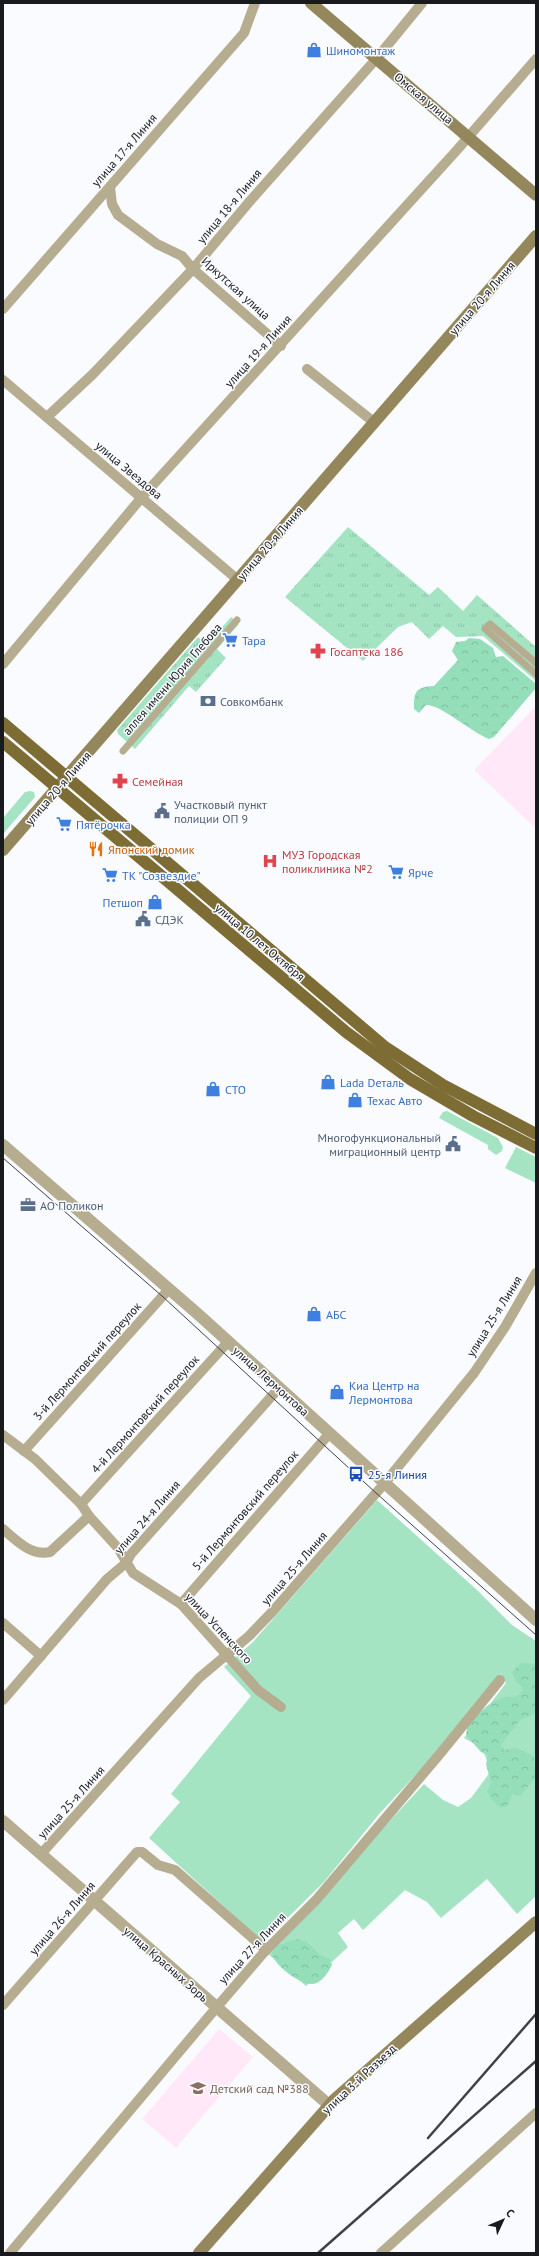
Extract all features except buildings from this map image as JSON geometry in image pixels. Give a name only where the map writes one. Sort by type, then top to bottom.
[{"type":"main road","name":"Омская улица","points":[[311,3],[536,195]]},
{"type":"main road","name":"улица 20-я Линия","points":[[3,850],[536,236]]},
{"type":"main road","name":"улица 10 лет Октября","points":[[3,723],[385,1047],[443,1085],[536,1134]]},
{"type":"main road","name":"улица 10 лет Октября","points":[[3,742],[342,1028],[379,1057],[441,1097],[536,1148]]},
{"type":"main road","name":"улица 3-й Разъезд","points":[[199,2253],[329,2105],[403,2037],[536,1922]]},
{"type":"street","name":"улица 17-я Линия","points":[[3,309],[244,33],[255,3]]},
{"type":"street","name":"улица 18-я Линия","points":[[46,417],[93,374],[193,269],[250,201],[377,58],[422,3]]},
{"type":"street","name":"улица 19-я Линия","points":[[3,664],[142,497],[281,346],[469,137],[536,59]]},
{"type":"street","name":"Иркутская улица","points":[[110,187],[112,204],[118,215],[158,244],[182,256],[193,269],[281,346]]},
{"type":"street","points":[[307,369],[374,423]]},
{"type":"street","name":"улица Звездова","points":[[3,380],[238,580]]},
{"type":"street","name":"аллея имени Юрия Глебова","points":[[123,751],[236,620]]},
{"type":"street","points":[[536,663],[490,624],[485,629],[536,674]]},
{"type":"street","name":"улица Лермонтова","points":[[3,1145],[168,1288],[536,1620]]},
{"type":"street","name":"улица 25-я Линия","points":[[41,1854],[200,1678],[249,1636],[273,1611],[384,1484],[474,1373],[505,1327],[536,1273]]},
{"type":"street","name":"3-й Лермонтовский переулок","points":[[24,1451],[168,1288]]},
{"type":"street","name":"4-й Лермонтовский переулок","points":[[81,1504],[228,1342]]},
{"type":"street","name":"улица 24-я Линия","points":[[3,1700],[107,1579],[126,1563],[131,1554],[278,1388]]},
{"type":"street","name":"5-й Лермонтовский переулок","points":[[181,1604],[329,1434]]},
{"type":"street","name":"улица Успенского","points":[[3,1435],[24,1451],[81,1504],[89,1516],[118,1548],[126,1563],[139,1578],[181,1604],[258,1690],[281,1707]]},
{"type":"street","points":[[3,1529],[21,1544],[42,1554],[50,1552],[89,1516]]},
{"type":"street","points":[[3,1623],[41,1656]]},
{"type":"street","name":"улица 27-я Линия","points":[[10,2253],[266,1950],[317,1899],[439,1755],[500,1680]]},
{"type":"street","name":"улица Красных Зорь","points":[[3,1821],[329,2105]]},
{"type":"street","name":"улица 26-я Линия","points":[[5,1999],[94,1900],[133,1854],[142,1852],[158,1865],[175,1870],[266,1950]]},
{"type":"street","points":[[380,2253],[536,2113]]},
{"type":"shaded area","points":[[536,706],[536,829],[474,770]]},
{"type":"shaded area","name":"Детский сад №388","points":[[219,2029],[253,2057],[176,2148],[142,2119]]},
{"type":"green space","points":[[348,527],[429,595],[438,587],[463,611],[477,595],[536,647],[536,681],[483,636],[456,637],[443,626],[429,639],[412,622],[398,627],[363,661],[285,597]]},
{"type":"green space","points":[[231,617],[239,624],[217,649],[226,658],[196,692],[189,686],[135,749],[118,734],[117,730],[198,637],[207,645]]},
{"type":"green space","points":[[469,638],[480,639],[493,648],[496,657],[503,656],[536,684],[536,688],[494,737],[489,739],[447,713],[432,706],[426,705],[419,713],[414,709],[414,698],[419,689],[434,686],[458,660],[452,651],[456,642],[465,641]]},
{"type":"green space","points":[[25,792],[34,792],[35,797],[3,834],[3,818]]},
{"type":"green space","points":[[447,1111],[498,1138],[503,1147],[502,1151],[496,1155],[488,1149],[488,1145],[439,1118],[443,1112]]},
{"type":"green space","points":[[516,1147],[536,1157],[536,1183],[505,1168]]},
{"type":"green space","points":[[377,1500],[477,1590],[512,1625],[536,1641],[536,1896],[517,1914],[487,1879],[441,1918],[427,1902],[405,1890],[363,1930],[354,1919],[338,1933],[348,1947],[306,1986],[267,1953],[424,1784],[443,1800],[458,1807],[471,1798],[491,1771],[482,1748],[464,1738],[506,1683],[501,1674],[423,1767],[380,1813],[324,1882],[263,1942],[149,1838],[180,1802],[171,1794],[251,1696],[224,1667],[252,1643]]},
{"type":"green space","points":[[521,1663],[536,1664],[536,1713],[520,1720],[501,1745],[504,1750],[516,1748],[534,1756],[536,1777],[520,1796],[513,1793],[507,1806],[501,1808],[492,1801],[487,1792],[491,1783],[486,1764],[488,1755],[481,1752],[466,1735],[468,1723],[488,1705],[502,1698],[513,1697],[520,1694],[523,1688],[516,1682],[512,1672]]},
{"type":"green space","points":[[298,1939],[307,1942],[320,1955],[330,1959],[332,1965],[324,1978],[315,1984],[301,1981],[294,1977],[281,1967],[273,1957],[272,1952],[278,1945]]},
{"type":"tram line","points":[[3,1158],[162,1296],[376,1493],[536,1635]]},
{"type":"railway","points":[[428,2138],[536,2014]]},
{"type":"railway","points":[[318,2253],[536,2061]]},
{"type":"place","name":"Шиномонтаж","points":[[314,50]]},
{"type":"place","name":"Тара","points":[[230,640]]},
{"type":"place","name":"Госаптека 186","points":[[318,651]]},
{"type":"place","name":"Совкомбанк","points":[[208,701]]},
{"type":"place","name":"Семейная","points":[[120,781]]},
{"type":"place","name":"Участковый пункт полиции ОП 9","points":[[162,811]]},
{"type":"place","name":"Пятёрочка","points":[[64,824]]},
{"type":"place","name":"Японский домик","points":[[96,849]]},
{"type":"place","name":"МУЗ Городская поликлиника №2","points":[[270,861]]},
{"type":"place","name":"Ярче","points":[[396,872]]},
{"type":"place","name":"ТК \"Созвездие\"","points":[[110,875]]},
{"type":"place","name":"Петшоп","points":[[155,902]]},
{"type":"place","name":"СДЭК","points":[[143,919]]},
{"type":"place","name":"Lada Dеталь","points":[[328,1082]]},
{"type":"place","name":"СТО","points":[[213,1089]]},
{"type":"place","name":"Техас Авто","points":[[355,1100]]},
{"type":"place","name":"Многофункциональный миграционный центр","points":[[453,1144]]},
{"type":"place","name":"АО Поликон","points":[[28,1205]]},
{"type":"place","name":"АБС","points":[[314,1314]]},
{"type":"place","name":"Киа Центр на Лермонтова","points":[[337,1392]]},
{"type":"place","name":"25-я Линия","points":[[356,1474]]},
{"type":"place","name":"Детский сад №388","points":[[198,2088]]}]
